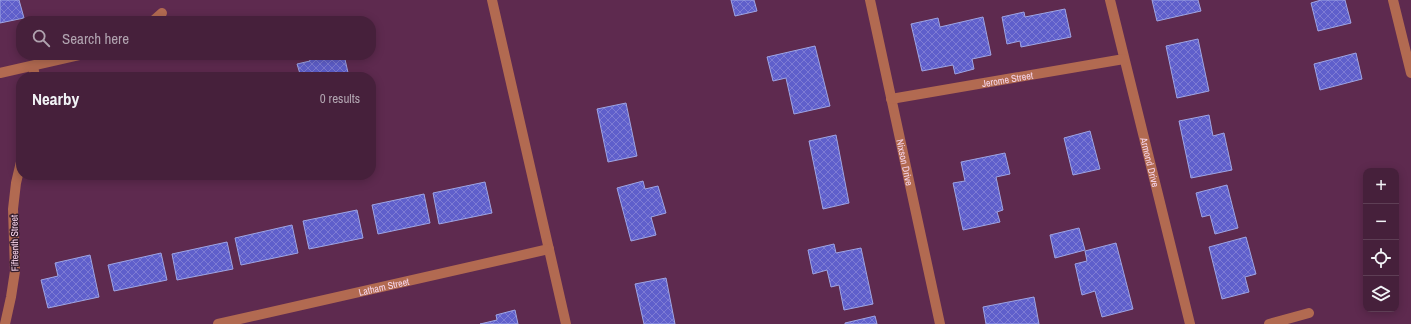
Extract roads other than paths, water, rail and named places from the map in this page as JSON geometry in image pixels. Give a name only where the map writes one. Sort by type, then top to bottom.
[{"type":"street","points":[[492,0],[566,324]]},
{"type":"street","name":"Nixson Drive","points":[[870,0],[940,324]]},
{"type":"street","name":"Armond Drive","points":[[1110,0],[1190,324]]},
{"type":"street","points":[[1393,0],[1411,73]]},
{"type":"street","points":[[158,16],[162,12]]},
{"type":"street","name":"Jerome Street","points":[[891,99],[1124,59]]},
{"type":"street","points":[[0,73],[58,60]]},
{"type":"street","points":[[33,66],[34,72]]},
{"type":"street","name":"Fifteenth Street","points":[[5,324],[15,271],[13,209],[17,180]]},
{"type":"street","name":"Latham Street","points":[[218,324],[549,249]]},
{"type":"street","points":[[1268,324],[1309,313]]}]
